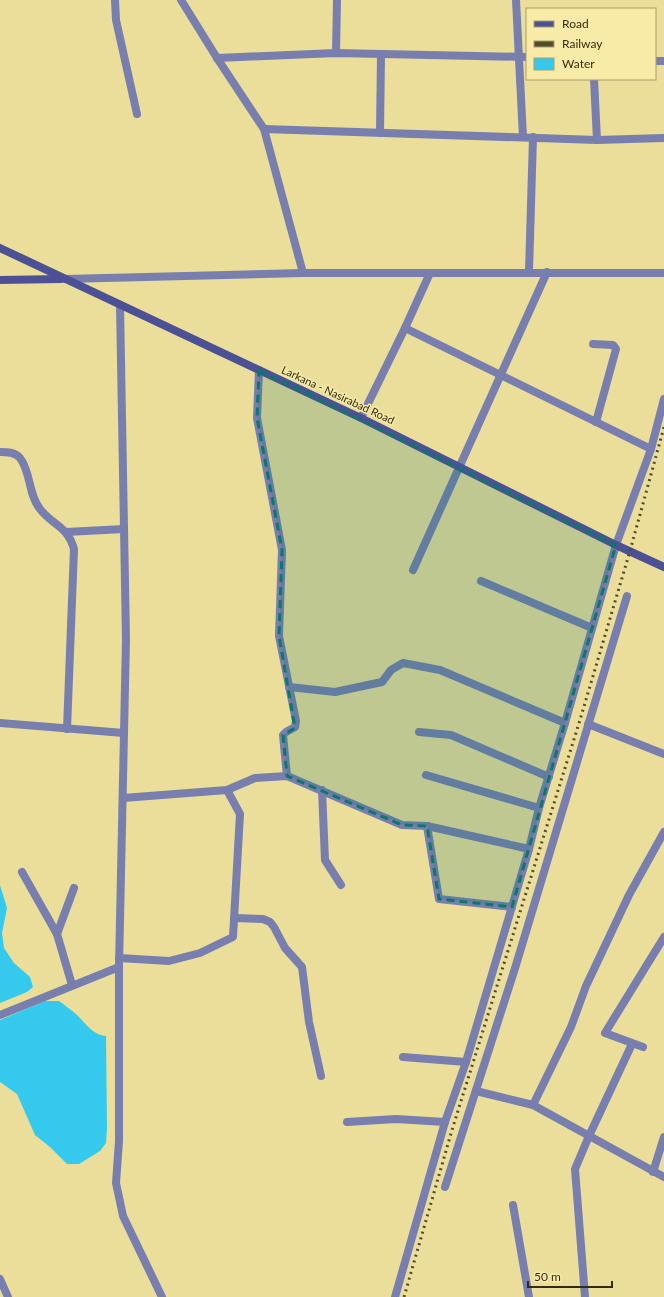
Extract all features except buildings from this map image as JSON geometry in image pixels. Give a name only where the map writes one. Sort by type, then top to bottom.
[{"type":"main road","name":"Larkana - Nasirabad Road","points":[[0,248],[361,418],[616,545],[664,567]]},
{"type":"main road","points":[[0,280],[64,279]]},
{"type":"street","points":[[115,0],[116,20],[137,114]]},
{"type":"street","points":[[181,0],[264,129],[303,273]]},
{"type":"street","points":[[336,53],[337,0]]},
{"type":"street","points":[[516,0],[523,57],[523,137]]},
{"type":"street","points":[[217,58],[336,53],[523,57]]},
{"type":"street","points":[[380,133],[381,54]]},
{"type":"street","points":[[594,80],[596,140]]},
{"type":"street","points":[[264,129],[596,140],[664,138]]},
{"type":"street","points":[[529,272],[533,137]]},
{"type":"street","points":[[413,570],[547,272]]},
{"type":"street","points":[[64,279],[303,273],[664,273]]},
{"type":"street","points":[[361,418],[430,273]]},
{"type":"street","points":[[120,305],[126,638],[119,958],[119,1141],[116,1183],[123,1216],[162,1297]]},
{"type":"street","points":[[405,328],[651,450]]},
{"type":"street","points":[[593,344],[613,344],[616,349],[596,422]]},
{"type":"street","points":[[259,370],[256,418],[282,550],[279,636],[296,721],[295,727],[283,735],[287,776]]},
{"type":"street","points":[[395,1297],[444,1122],[466,1062],[616,545],[651,450],[664,399]]},
{"type":"street","points":[[0,452],[10,452],[19,457],[25,466],[31,493],[40,510],[66,532],[74,549],[67,729]]},
{"type":"street","points":[[66,532],[124,529]]},
{"type":"street","points":[[481,580],[592,628]]},
{"type":"street","points":[[445,1187],[518,958],[627,596]]},
{"type":"street","points":[[289,687],[336,692],[382,682],[391,670],[403,663],[440,670],[565,723]]},
{"type":"street","points":[[0,723],[124,733]]},
{"type":"street","points":[[588,724],[664,754]]},
{"type":"street","points":[[419,732],[451,735],[549,777]]},
{"type":"street","points":[[426,775],[539,808]]},
{"type":"street","points":[[123,798],[226,790],[255,778],[287,776],[402,825],[427,826],[529,849]]},
{"type":"street","points":[[119,958],[169,960],[200,953],[233,937],[240,814],[226,790]]},
{"type":"street","points":[[322,790],[325,860],[341,885]]},
{"type":"street","points":[[427,826],[439,899],[512,907]]},
{"type":"street","points":[[533,1105],[570,1027],[586,986],[629,895],[664,832]]},
{"type":"street","points":[[22,872],[57,934],[72,986]]},
{"type":"street","points":[[57,934],[74,888]]},
{"type":"street","points":[[234,918],[263,919],[270,922],[285,948],[302,967],[310,1022],[321,1076]]},
{"type":"street","points":[[643,1047],[605,1033],[664,937]]},
{"type":"street","points":[[0,1016],[119,968]]},
{"type":"street","points":[[585,1297],[575,1169],[632,1044]]},
{"type":"street","points":[[404,1057],[466,1062]]},
{"type":"street","points":[[476,1091],[533,1105],[664,1177]]},
{"type":"street","points":[[347,1122],[396,1119],[444,1122]]},
{"type":"street","points":[[653,1172],[664,1137]]},
{"type":"street","points":[[513,1205],[529,1297]]},
{"type":"street","points":[[0,1279],[8,1297]]},
{"type":"highlighted area","points":[[259,370],[616,545],[512,907],[439,899],[427,826],[402,825],[287,776],[283,735],[295,728],[279,636],[282,550],[257,418]]},
{"type":"water","points":[[0,885],[7,908],[2,933],[4,948],[14,963],[30,977],[33,987],[27,992],[0,1003]]},
{"type":"water","points":[[45,1001],[59,1001],[77,1015],[97,1034],[106,1036],[106,1143],[100,1151],[79,1164],[67,1164],[35,1135],[17,1094],[0,1082],[0,1020]]},
{"type":"railway","points":[[404,1297],[452,1130],[580,720],[630,551],[664,427]]}]
